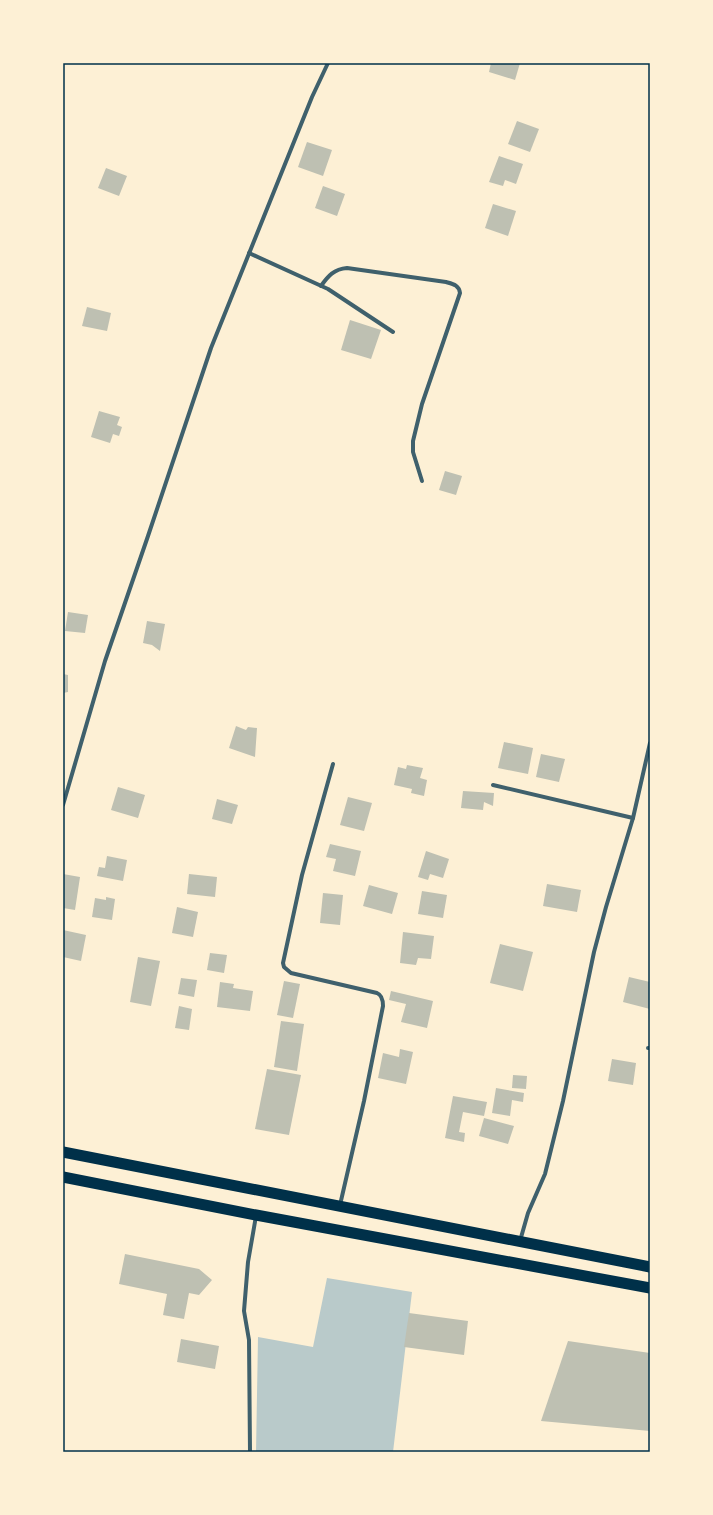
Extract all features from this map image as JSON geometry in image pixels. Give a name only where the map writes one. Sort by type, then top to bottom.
[{"type":"highway","points":[[63,1152],[340,1205],[650,1267]]},
{"type":"highway","points":[[63,1177],[256,1215],[650,1288]]},
{"type":"street","points":[[63,805],[105,661],[211,348],[312,97],[328,63]]},
{"type":"street","points":[[249,253],[321,286],[393,332]]},
{"type":"street","points":[[321,286],[334,271],[340,268],[347,268],[446,282],[459,288],[460,293],[422,404],[413,441],[413,452],[422,480]]},
{"type":"street","points":[[520,1241],[528,1213],[545,1174],[563,1101],[594,952],[633,818],[650,743]]},
{"type":"street","points":[[333,764],[302,875],[283,963],[284,967],[291,973],[377,993],[382,998],[383,1006],[364,1100],[340,1205]]},
{"type":"street","points":[[493,786],[633,818]]},
{"type":"street","points":[[250,1452],[249,1340],[244,1311],[248,1262],[256,1215]]},
{"type":"shaded area","points":[[327,1278],[412,1292],[393,1452],[256,1452],[258,1337],[313,1347]]},
{"type":"building","points":[[491,63],[520,63],[515,80],[489,72]]},
{"type":"building","points":[[517,121],[539,129],[530,152],[508,144]]},
{"type":"building","points":[[307,142],[332,150],[323,176],[298,167]]},
{"type":"building","points":[[499,156],[523,164],[516,184],[505,180],[503,186],[489,182]]},
{"type":"building","points":[[106,168],[127,176],[119,196],[98,188]]},
{"type":"building","points":[[323,186],[345,194],[337,216],[315,208]]},
{"type":"building","points":[[493,204],[516,211],[508,236],[485,228]]},
{"type":"building","points":[[87,307],[111,313],[107,331],[82,326]]},
{"type":"building","points":[[350,320],[381,330],[371,359],[341,350]]},
{"type":"building","points":[[99,411],[120,417],[117,425],[122,427],[119,436],[113,434],[110,443],[91,437]]},
{"type":"building","points":[[445,471],[462,476],[456,495],[439,490]]},
{"type":"building","points":[[68,612],[88,615],[85,633],[65,631]]},
{"type":"building","points":[[147,621],[165,624],[160,651],[152,645],[143,643]]},
{"type":"building","points":[[63,674],[68,675],[68,692],[63,693]]},
{"type":"building","points":[[236,726],[246,730],[248,727],[257,728],[255,757],[229,748]]},
{"type":"building","points":[[504,742],[533,748],[528,774],[498,768]]},
{"type":"building","points":[[541,754],[565,759],[559,782],[536,777]]},
{"type":"building","points":[[407,765],[423,768],[420,778],[427,780],[424,796],[411,793],[412,789],[394,785],[398,767],[406,769]]},
{"type":"building","points":[[118,787],[145,795],[138,818],[111,810]]},
{"type":"building","points":[[463,791],[494,793],[493,806],[484,802],[483,810],[461,808]]},
{"type":"building","points":[[348,797],[372,803],[364,831],[340,825]]},
{"type":"building","points":[[217,799],[238,805],[232,824],[212,819]]},
{"type":"building","points":[[330,844],[361,851],[355,876],[333,871],[336,859],[326,857]]},
{"type":"building","points":[[426,851],[449,859],[443,878],[430,874],[428,880],[418,877]]},
{"type":"building","points":[[107,856],[127,860],[123,881],[97,876],[99,867],[105,868]]},
{"type":"building","points":[[63,874],[80,877],[75,910],[63,908]]},
{"type":"building","points":[[189,874],[217,877],[215,897],[187,894]]},
{"type":"building","points":[[547,884],[581,890],[577,912],[543,906]]},
{"type":"building","points":[[369,885],[398,893],[392,914],[363,906]]},
{"type":"building","points":[[422,891],[447,895],[443,918],[418,914]]},
{"type":"building","points":[[323,893],[343,895],[340,925],[320,923]]},
{"type":"building","points":[[106,897],[115,899],[112,920],[92,917],[95,898],[106,900]]},
{"type":"building","points":[[177,907],[198,912],[193,937],[172,933]]},
{"type":"building","points":[[63,930],[86,935],[81,961],[63,957]]},
{"type":"building","points":[[403,932],[434,936],[431,959],[418,958],[416,965],[400,963]]},
{"type":"building","points":[[500,944],[533,952],[523,991],[490,983]]},
{"type":"building","points":[[210,953],[227,955],[224,973],[207,970]]},
{"type":"building","points":[[138,957],[160,961],[151,1006],[130,1002]]},
{"type":"building","points":[[629,977],[650,982],[650,1009],[623,1002]]},
{"type":"building","points":[[181,978],[197,980],[194,997],[178,994]]},
{"type":"building","points":[[284,981],[300,984],[293,1018],[277,1015]]},
{"type":"building","points":[[220,982],[234,984],[233,988],[253,991],[250,1011],[217,1007]]},
{"type":"building","points":[[391,991],[433,1001],[427,1028],[401,1022],[406,1004],[389,1000]]},
{"type":"building","points":[[179,1006],[192,1009],[189,1030],[175,1028]]},
{"type":"building","points":[[281,1021],[304,1024],[297,1071],[274,1067]]},
{"type":"building","points":[[400,1049],[413,1052],[406,1084],[378,1078],[383,1053],[399,1057]]},
{"type":"building","points":[[612,1059],[636,1063],[633,1085],[608,1081]]},
{"type":"building","points":[[267,1069],[301,1075],[289,1135],[255,1129]]},
{"type":"building","points":[[513,1075],[527,1076],[526,1089],[512,1088]]},
{"type":"building","points":[[496,1088],[524,1093],[523,1102],[512,1100],[510,1116],[492,1113]]},
{"type":"building","points":[[453,1096],[487,1102],[484,1116],[463,1112],[459,1132],[465,1133],[464,1142],[445,1138]]},
{"type":"building","points":[[484,1118],[514,1126],[508,1144],[479,1136]]},
{"type":"building","points":[[125,1254],[199,1269],[212,1280],[199,1295],[189,1293],[184,1319],[163,1315],[167,1294],[119,1284]]},
{"type":"building","points":[[409,1313],[468,1321],[464,1355],[404,1347]]},
{"type":"building","points":[[181,1339],[219,1346],[215,1369],[177,1362]]},
{"type":"building","points":[[568,1341],[650,1353],[650,1431],[541,1421]]}]
